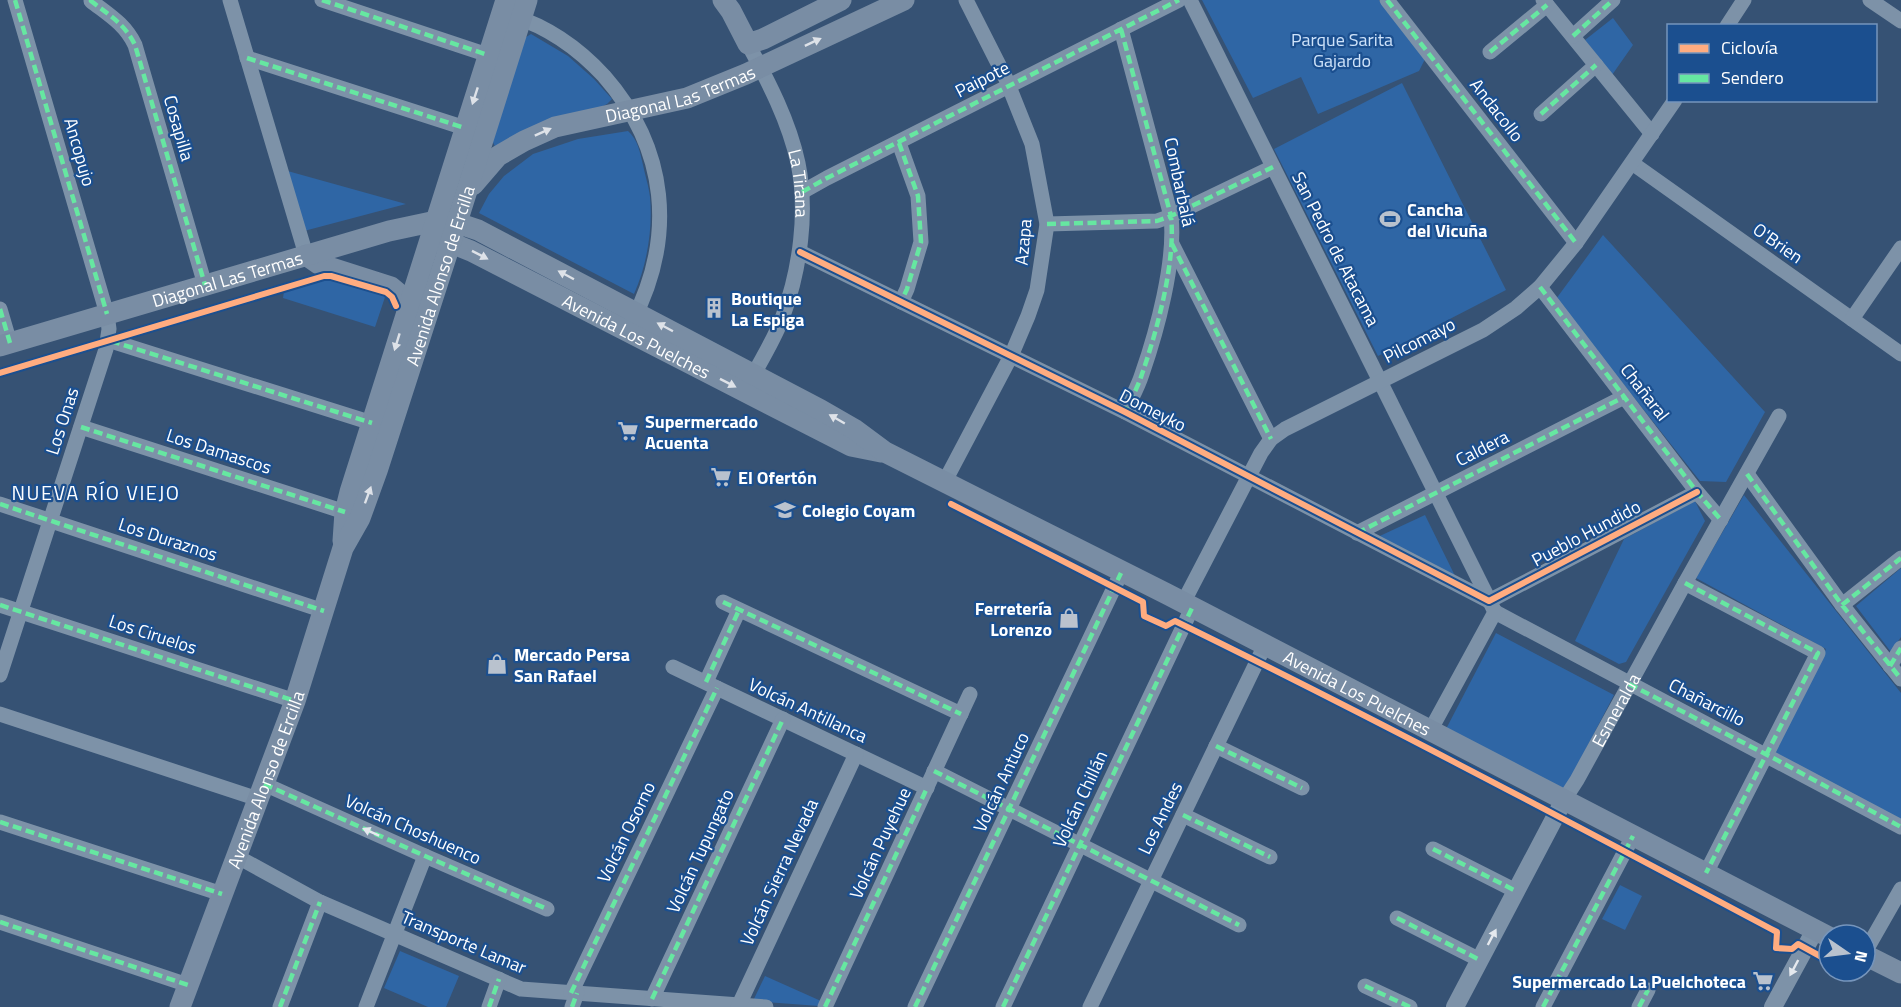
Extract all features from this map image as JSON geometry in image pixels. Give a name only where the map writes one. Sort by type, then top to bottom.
[{"type":"main road","name":"La Tirana","points":[[723,0],[748,44]]},
{"type":"main road","name":"Diagonal Las Termas","points":[[748,44],[763,39],[841,0]]},
{"type":"main road","name":"Diagonal Las Termas","points":[[466,194],[498,156],[555,127],[687,98],[760,68],[904,0]]},
{"type":"main road","name":"Avenida Alonso de Ercilla","points":[[343,548],[345,512],[407,309],[488,55],[514,8]]},
{"type":"main road","name":"Avenida Alonso de Ercilla","points":[[180,1007],[294,701],[343,548],[360,518],[377,471],[466,194],[514,8]]},
{"type":"main road","name":"Diagonal Las Termas","points":[[5,344],[383,232],[433,230],[454,233]]},
{"type":"main road","name":"Avenida Los Puelches","points":[[454,233],[478,230],[632,322],[851,446],[885,452]]},
{"type":"main road","points":[[306,255],[319,264],[391,286],[403,297],[407,309]]},
{"type":"main road","name":"Avenida Los Puelches","points":[[632,322],[754,374],[854,429],[885,452],[1188,605],[1817,930]]},
{"type":"main road","points":[[1877,960],[1901,973]]},
{"type":"street","name":"Ancopujo","points":[[15,0],[107,314]]},
{"type":"street","name":"Cosapilla","points":[[92,0],[121,24],[135,45],[205,285]]},
{"type":"street","points":[[230,0],[306,255]]},
{"type":"street","points":[[322,0],[488,55]]},
{"type":"street","name":"Azapa","points":[[945,482],[1011,356],[1028,316],[1037,290],[1047,224],[1032,144],[1009,87],[966,0]]},
{"type":"street","name":"Paipote","points":[[802,192],[1179,0]]},
{"type":"street","name":"San Pedro de Atacama","points":[[1190,0],[1492,606]]},
{"type":"street","name":"Andacollo","points":[[1387,0],[1576,243]]},
{"type":"street","points":[[1573,36],[1613,0]]},
{"type":"street","points":[[1728,24],[1744,0]]},
{"type":"street","points":[[1870,0],[1901,21]]},
{"type":"street","points":[[1490,52],[1545,2],[1652,134]]},
{"type":"street","points":[[514,8],[582,55],[611,85],[630,111],[644,137],[657,176],[660,206],[659,238],[647,290],[632,322]]},
{"type":"street","name":"Combarbalá","points":[[1121,29],[1171,216],[1172,244],[1161,309],[1142,375],[1125,412]]},
{"type":"street","name":"La Tirana","points":[[748,44],[786,123],[797,162],[802,192],[800,252],[783,317],[754,374]]},
{"type":"street","points":[[247,58],[465,129]]},
{"type":"street","points":[[1541,114],[1596,65]]},
{"type":"street","name":"Pilcomayo","points":[[1188,605],[1248,477],[1271,439],[1285,429],[1500,320],[1516,308],[1540,287],[1576,243],[1674,102]]},
{"type":"street","points":[[899,143],[918,196],[921,242],[901,302]]},
{"type":"street","name":"O'Brien","points":[[1632,163],[1901,354]]},
{"type":"street","points":[[1047,224],[1157,221],[1274,167]]},
{"type":"street","points":[[1172,244],[1271,439]]},
{"type":"street","points":[[1852,319],[1901,248]]},
{"type":"street","name":"Domeyko","points":[[800,252],[1125,412],[1492,606]]},
{"type":"street","name":"Chañaral","points":[[1540,287],[1721,520]]},
{"type":"street","points":[[0,309],[5,344]]},
{"type":"street","name":"Los Onas","points":[[0,675],[108,340],[107,314]]},
{"type":"street","points":[[108,340],[372,423]]},
{"type":"street","name":"Caldera","points":[[1357,533],[1624,397]]},
{"type":"street","name":"Esmeralda","points":[[1455,1007],[1564,800],[1779,416]]},
{"type":"street","name":"Los Damascos","points":[[81,427],[345,512]]},
{"type":"street","points":[[1747,474],[1842,605],[1901,679]]},
{"type":"street","name":"Pueblo Hundido","points":[[1492,606],[1697,492]]},
{"type":"street","name":"Los Duraznos","points":[[0,504],[324,611]]},
{"type":"street","points":[[1842,605],[1901,558]]},
{"type":"street","name":"Volcán Antuco","points":[[915,1007],[1121,573]]},
{"type":"street","points":[[1685,583],[1818,653],[1706,873]]},
{"type":"street","points":[[723,602],[961,714]]},
{"type":"street","name":"Los Ciruelos","points":[[0,605],[294,701]]},
{"type":"street","name":"Volcán Chillán","points":[[1003,1007],[1080,845],[1188,605]]},
{"type":"street","points":[[1430,731],[1492,606]]},
{"type":"street","name":"Chañarcillo","points":[[1492,606],[1629,684],[1901,827]]},
{"type":"street","name":"Volcán Osorno","points":[[573,998],[712,685],[740,610]]},
{"type":"street","name":"Los Andes","points":[[1090,1007],[1265,645]]},
{"type":"street","points":[[1890,666],[1901,648]]},
{"type":"street","name":"Volcán Antillanca","points":[[673,667],[927,788]]},
{"type":"street","name":"Volcán Puyehue","points":[[825,1007],[970,694]]},
{"type":"street","name":"Volcán Choshuenco","points":[[0,714],[261,791],[424,856],[547,909]]},
{"type":"street","name":"Volcán Tupungato","points":[[655,1002],[783,719]]},
{"type":"street","points":[[1216,746],[1302,788]]},
{"type":"street","name":"Volcán Sierra Nevada","points":[[738,1006],[856,754]]},
{"type":"street","points":[[934,771],[1239,925]]},
{"type":"street","points":[[1183,815],[1270,857]]},
{"type":"street","points":[[0,822],[222,894]]},
{"type":"street","points":[[1543,1007],[1633,836]]},
{"type":"street","points":[[1432,849],[1516,891]]},
{"type":"street","name":"Transporte Lamar","points":[[236,856],[320,902],[521,989],[573,998],[766,1007]]},
{"type":"street","points":[[366,1007],[424,856]]},
{"type":"street","points":[[1877,932],[1901,889]]},
{"type":"street","points":[[280,1007],[320,902]]},
{"type":"street","points":[[1396,918],[1480,960]]},
{"type":"street","points":[[0,922],[188,986]]},
{"type":"street","points":[[1773,1007],[1817,941]]},
{"type":"street","points":[[489,1007],[499,980]]},
{"type":"street","points":[[1365,986],[1410,1007]]},
{"type":"street","points":[[1639,1007],[1648,990]]},
{"type":"green space","name":"Parque Sarita Gajardo","points":[[1202,0],[1379,0],[1425,59],[1419,71],[1318,114],[1301,77],[1253,98]]},
{"type":"green space","points":[[1613,18],[1633,45],[1612,75],[1585,40]]},
{"type":"green space","points":[[531,34],[568,56],[612,99],[595,110],[496,149],[492,140],[523,39]]},
{"type":"green space","name":"Cancha del Vicuña","points":[[1402,83],[1506,290],[1378,356],[1274,149]]},
{"type":"green space","points":[[628,131],[640,151],[651,209],[646,259],[634,294],[479,213],[489,194],[504,176],[533,154],[578,139]]},
{"type":"green space","points":[[284,170],[406,204],[304,231]]},
{"type":"green space","points":[[1603,235],[1765,412],[1726,482],[1700,481],[1556,299]]},
{"type":"green space","points":[[329,277],[386,294],[375,327],[283,298],[284,291]]},
{"type":"green space","points":[[1744,495],[1901,693],[1901,821],[1774,753],[1826,649],[1696,578]]},
{"type":"green space","points":[[1695,501],[1705,521],[1626,662],[1619,664],[1575,641],[1624,539]]},
{"type":"green space","points":[[1425,515],[1461,588],[1369,541]]},
{"type":"green space","points":[[1901,568],[1901,637],[1891,652],[1856,606]]},
{"type":"green space","points":[[1496,633],[1614,695],[1564,791],[1446,729]]},
{"type":"green space","points":[[1620,885],[1642,896],[1625,930],[1602,919]]},
{"type":"green space","points":[[400,951],[459,976],[446,1007],[428,1007],[384,988]]},
{"type":"green space","points":[[765,976],[821,1001],[819,1006],[753,1001]]},
{"type":"marked path","points":[[15,0],[107,314]]},
{"type":"marked path","points":[[92,0],[121,26],[135,45],[205,285]]},
{"type":"marked path","points":[[322,0],[488,55]]},
{"type":"marked path","points":[[802,192],[1179,0]]},
{"type":"marked path","points":[[1387,0],[1576,243]]},
{"type":"marked path","points":[[1573,36],[1613,0]]},
{"type":"marked path","points":[[1490,52],[1547,5]]},
{"type":"marked path","points":[[1121,29],[1171,216],[1172,234],[1168,274],[1159,317],[1148,357],[1125,412]]},
{"type":"marked path","points":[[247,58],[465,128]]},
{"type":"marked path","points":[[1541,114],[1596,65]]},
{"type":"marked path","points":[[899,143],[918,196],[921,242],[901,302]]},
{"type":"marked path","points":[[1047,224],[1157,221],[1273,167]]},
{"type":"marked path","points":[[1172,244],[1271,439]]},
{"type":"marked path","points":[[1540,287],[1721,520]]},
{"type":"marked path","points":[[0,309],[10,343]]},
{"type":"marked path","points":[[111,341],[372,423]]},
{"type":"marked path","points":[[1357,533],[1624,397]]},
{"type":"marked path","points":[[81,427],[345,512]]},
{"type":"marked path","points":[[1747,474],[1842,605],[1901,679]]},
{"type":"marked path","points":[[0,504],[324,611]]},
{"type":"marked path","points":[[1842,605],[1901,558]]},
{"type":"marked path","points":[[915,1007],[1121,573]]},
{"type":"marked path","points":[[1685,583],[1818,653],[1706,873]]},
{"type":"marked path","points":[[723,602],[961,714]]},
{"type":"marked path","points":[[0,605],[295,701]]},
{"type":"marked path","points":[[1003,1007],[1192,608]]},
{"type":"marked path","points":[[706,682],[739,610]]},
{"type":"marked path","points":[[1890,666],[1901,648]]},
{"type":"marked path","points":[[1629,684],[1901,827]]},
{"type":"marked path","points":[[571,993],[717,688]]},
{"type":"marked path","points":[[652,999],[783,719]]},
{"type":"marked path","points":[[1216,746],[1302,788]]},
{"type":"marked path","points":[[934,771],[1239,925]]},
{"type":"marked path","points":[[264,784],[547,909]]},
{"type":"marked path","points":[[825,1007],[927,788]]},
{"type":"marked path","points":[[1183,815],[1270,857]]},
{"type":"marked path","points":[[0,822],[222,894]]},
{"type":"marked path","points":[[1543,1007],[1633,836]]},
{"type":"marked path","points":[[1433,849],[1516,891]]},
{"type":"marked path","points":[[280,1007],[320,902]]},
{"type":"marked path","points":[[1397,918],[1480,960]]},
{"type":"marked path","points":[[0,922],[188,985]]},
{"type":"marked path","points":[[489,1007],[499,979]]},
{"type":"marked path","points":[[1365,986],[1410,1007]]},
{"type":"marked path","points":[[1639,1007],[1648,990]]},
{"type":"marked path","points":[[572,1007],[577,993]]},
{"type":"cycle path","points":[[800,252],[1125,412],[1489,601],[1697,492]]},
{"type":"cycle path","points":[[0,373],[324,276],[386,292],[392,297],[396,306]]},
{"type":"cycle path","points":[[951,504],[1143,602],[1144,616],[1166,626],[1175,621],[1251,658],[1777,932],[1776,948],[1792,949],[1798,944],[1817,954]]},
{"type":"place","name":"Cancha del Vicuña","points":[[1390,219]]},
{"type":"place","name":"Boutique La Espiga","points":[[714,308]]},
{"type":"place","name":"Supermercado Acuenta","points":[[628,431]]},
{"type":"place","name":"El Ofertón","points":[[721,477]]},
{"type":"place","name":"Colegio Coyam","points":[[785,510]]},
{"type":"place","name":"Ferretería Lorenzo","points":[[1069,618]]},
{"type":"place","name":"Mercado Persa San Rafael","points":[[497,664]]},
{"type":"place","name":"Supermercado La Puelchoteca","points":[[1763,981]]},
{"type":"district","name":"NUEVA RÍO VIEJO","points":[[96,492]]}]
